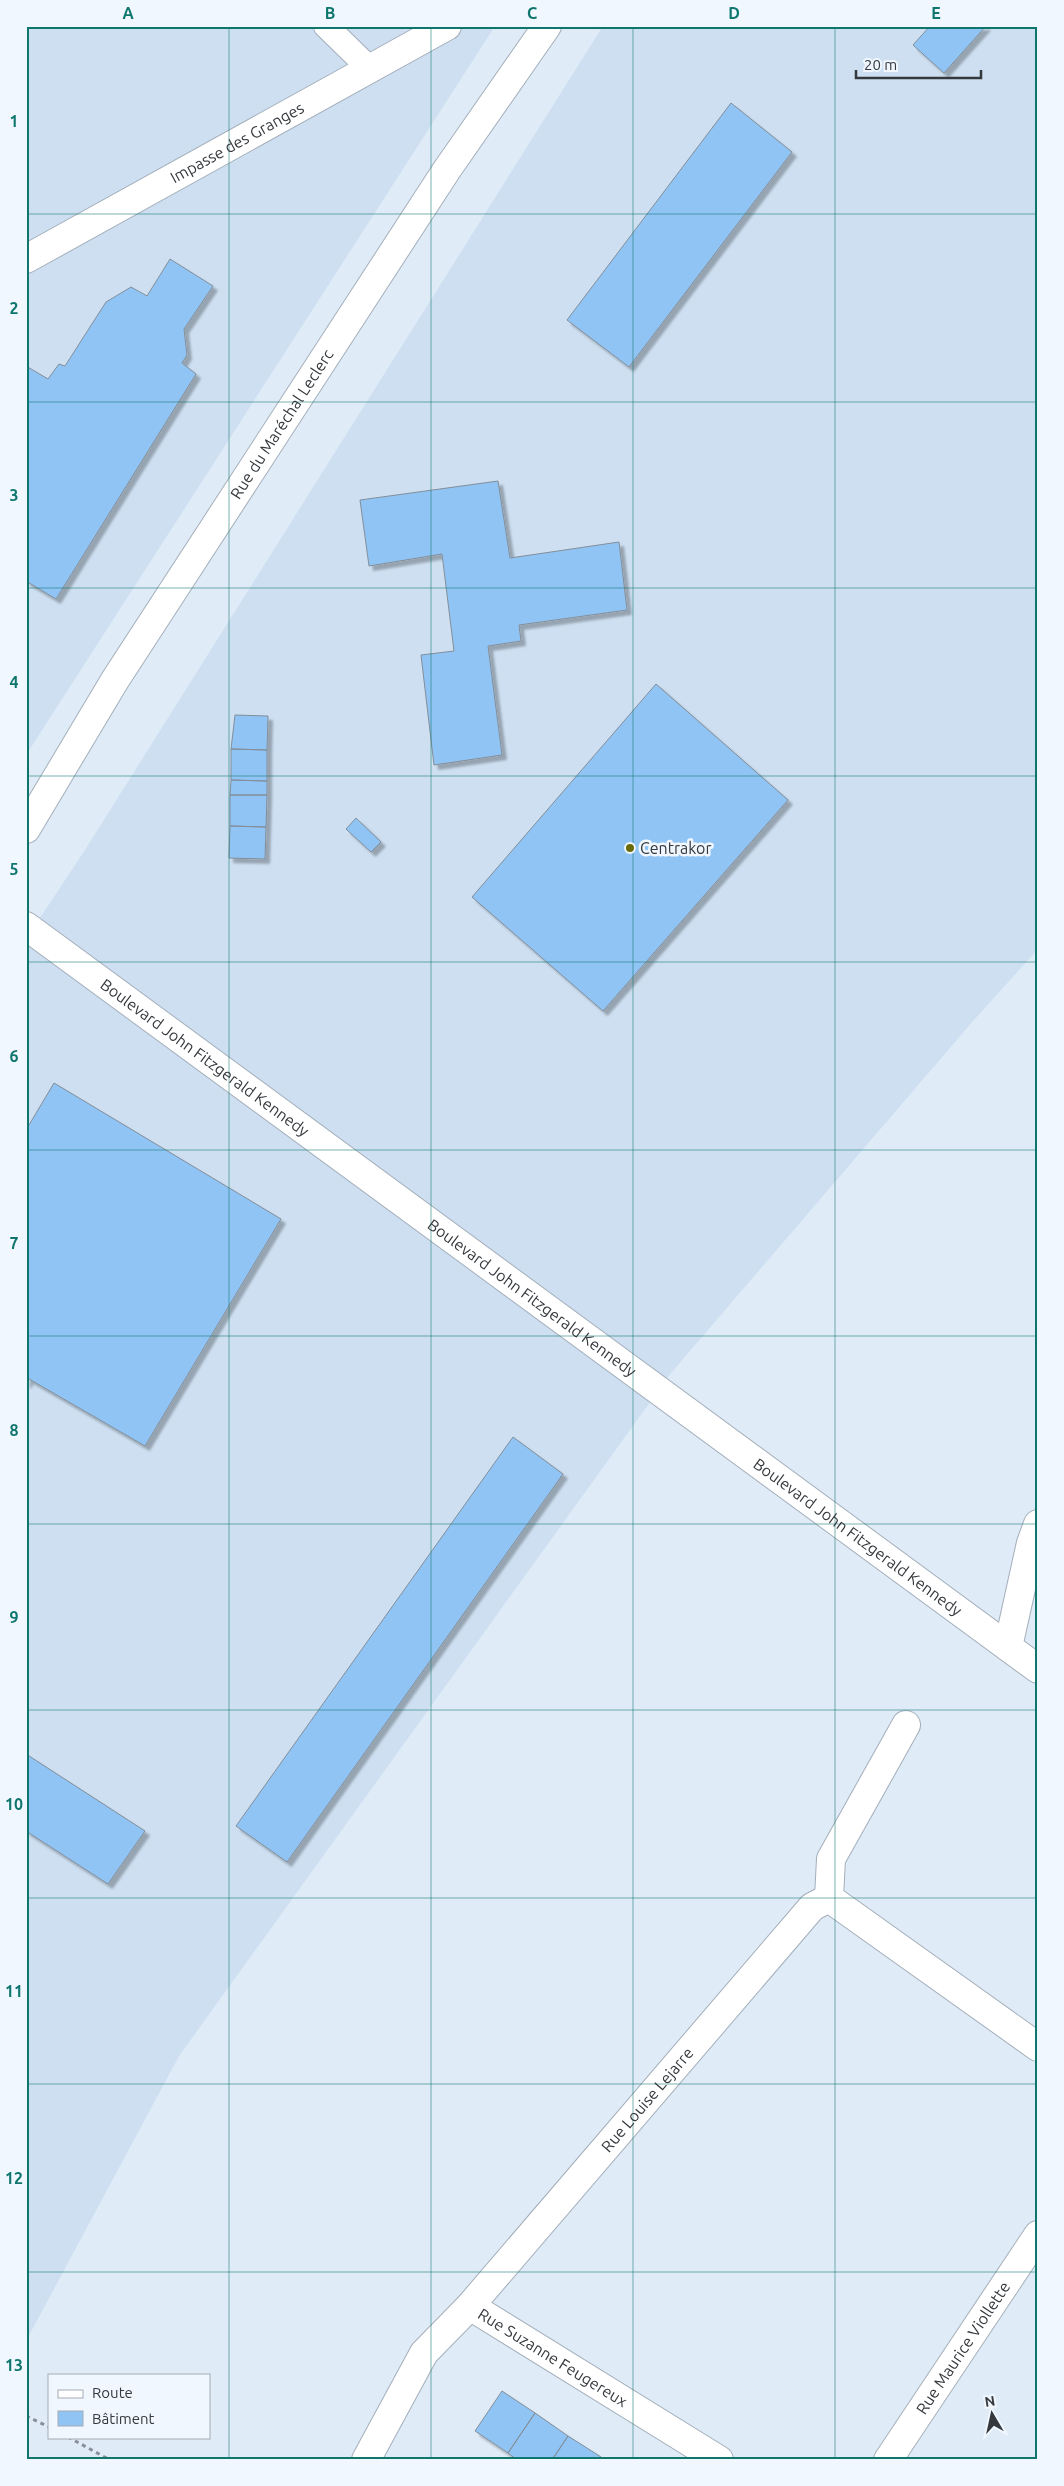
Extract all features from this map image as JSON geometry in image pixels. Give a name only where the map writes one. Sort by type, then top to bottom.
[{"type":"street","name":"Impasse des Granges","points":[[26,259],[448,26]]},
{"type":"street","name":"Rue du Maréchal Leclerc","points":[[26,829],[115,680],[446,171],[547,26]]},
{"type":"street","name":"Boulevard John Fitzgerald Kennedy","points":[[26,926],[1038,1669]]},
{"type":"street","points":[[1008,1647],[1031,1543],[1038,1524]]},
{"type":"street","points":[[906,1725],[831,1859],[829,1898],[1038,2046]]},
{"type":"street","name":"Rue Louise Lejarre","points":[[470,2306],[812,1907],[829,1898]]},
{"type":"street","name":"Rue Maurice Viollette","points":[[888,2460],[1038,2235]]},
{"type":"street","name":"Rue Suzanne Feugereux","points":[[366,2460],[424,2353],[470,2306],[719,2460]]},
{"type":"lane","points":[[326,26],[370,69]]},
{"type":"path","points":[[26,2416],[48,2427]]},
{"type":"path","points":[[70,2438],[110,2460]]},
{"type":"shaded area","points":[[26,26],[495,26],[26,755]]},
{"type":"shaded area","points":[[603,26],[1038,26],[1038,949],[973,1021],[671,1373],[179,2056],[26,2341],[26,939],[85,850]]},
{"type":"building","points":[[930,26],[986,26],[944,73],[913,45]]},
{"type":"building","points":[[731,103],[792,152],[629,367],[567,320]]},
{"type":"building","points":[[170,259],[213,286],[184,329],[187,355],[182,363],[196,374],[56,599],[26,581],[26,366],[48,379],[59,364],[65,366],[106,302],[131,287],[147,296]]},
{"type":"building","points":[[498,481],[510,558],[619,542],[627,610],[519,625],[521,641],[488,646],[502,755],[434,765],[421,655],[454,651],[442,554],[369,566],[360,500]]},
{"type":"building","name":"Centrakor","points":[[656,684],[788,800],[603,1011],[472,897]]},
{"type":"building","points":[[235,715],[268,716],[267,750],[231,749]]},
{"type":"building","points":[[231,749],[267,750],[267,781],[231,780]]},
{"type":"building","points":[[231,780],[267,781],[267,795],[230,795]]},
{"type":"building","points":[[230,795],[267,795],[266,827],[230,826]]},
{"type":"building","points":[[356,818],[381,842],[371,852],[346,829]]},
{"type":"building","points":[[230,826],[266,827],[265,859],[229,858]]},
{"type":"building","points":[[54,1083],[281,1219],[145,1446],[29,1379],[26,1384],[26,1130]]},
{"type":"building","points":[[513,1437],[563,1474],[287,1862],[236,1826]]},
{"type":"building","points":[[26,1754],[145,1831],[108,1884],[26,1831]]},
{"type":"building","points":[[502,2391],[535,2413],[508,2453],[475,2431]]},
{"type":"building","points":[[535,2413],[568,2436],[552,2460],[517,2460],[508,2453]]},
{"type":"building","points":[[568,2436],[601,2457],[599,2460],[552,2460]]},
{"type":"place","name":"Centrakor","points":[[630,848]]}]
